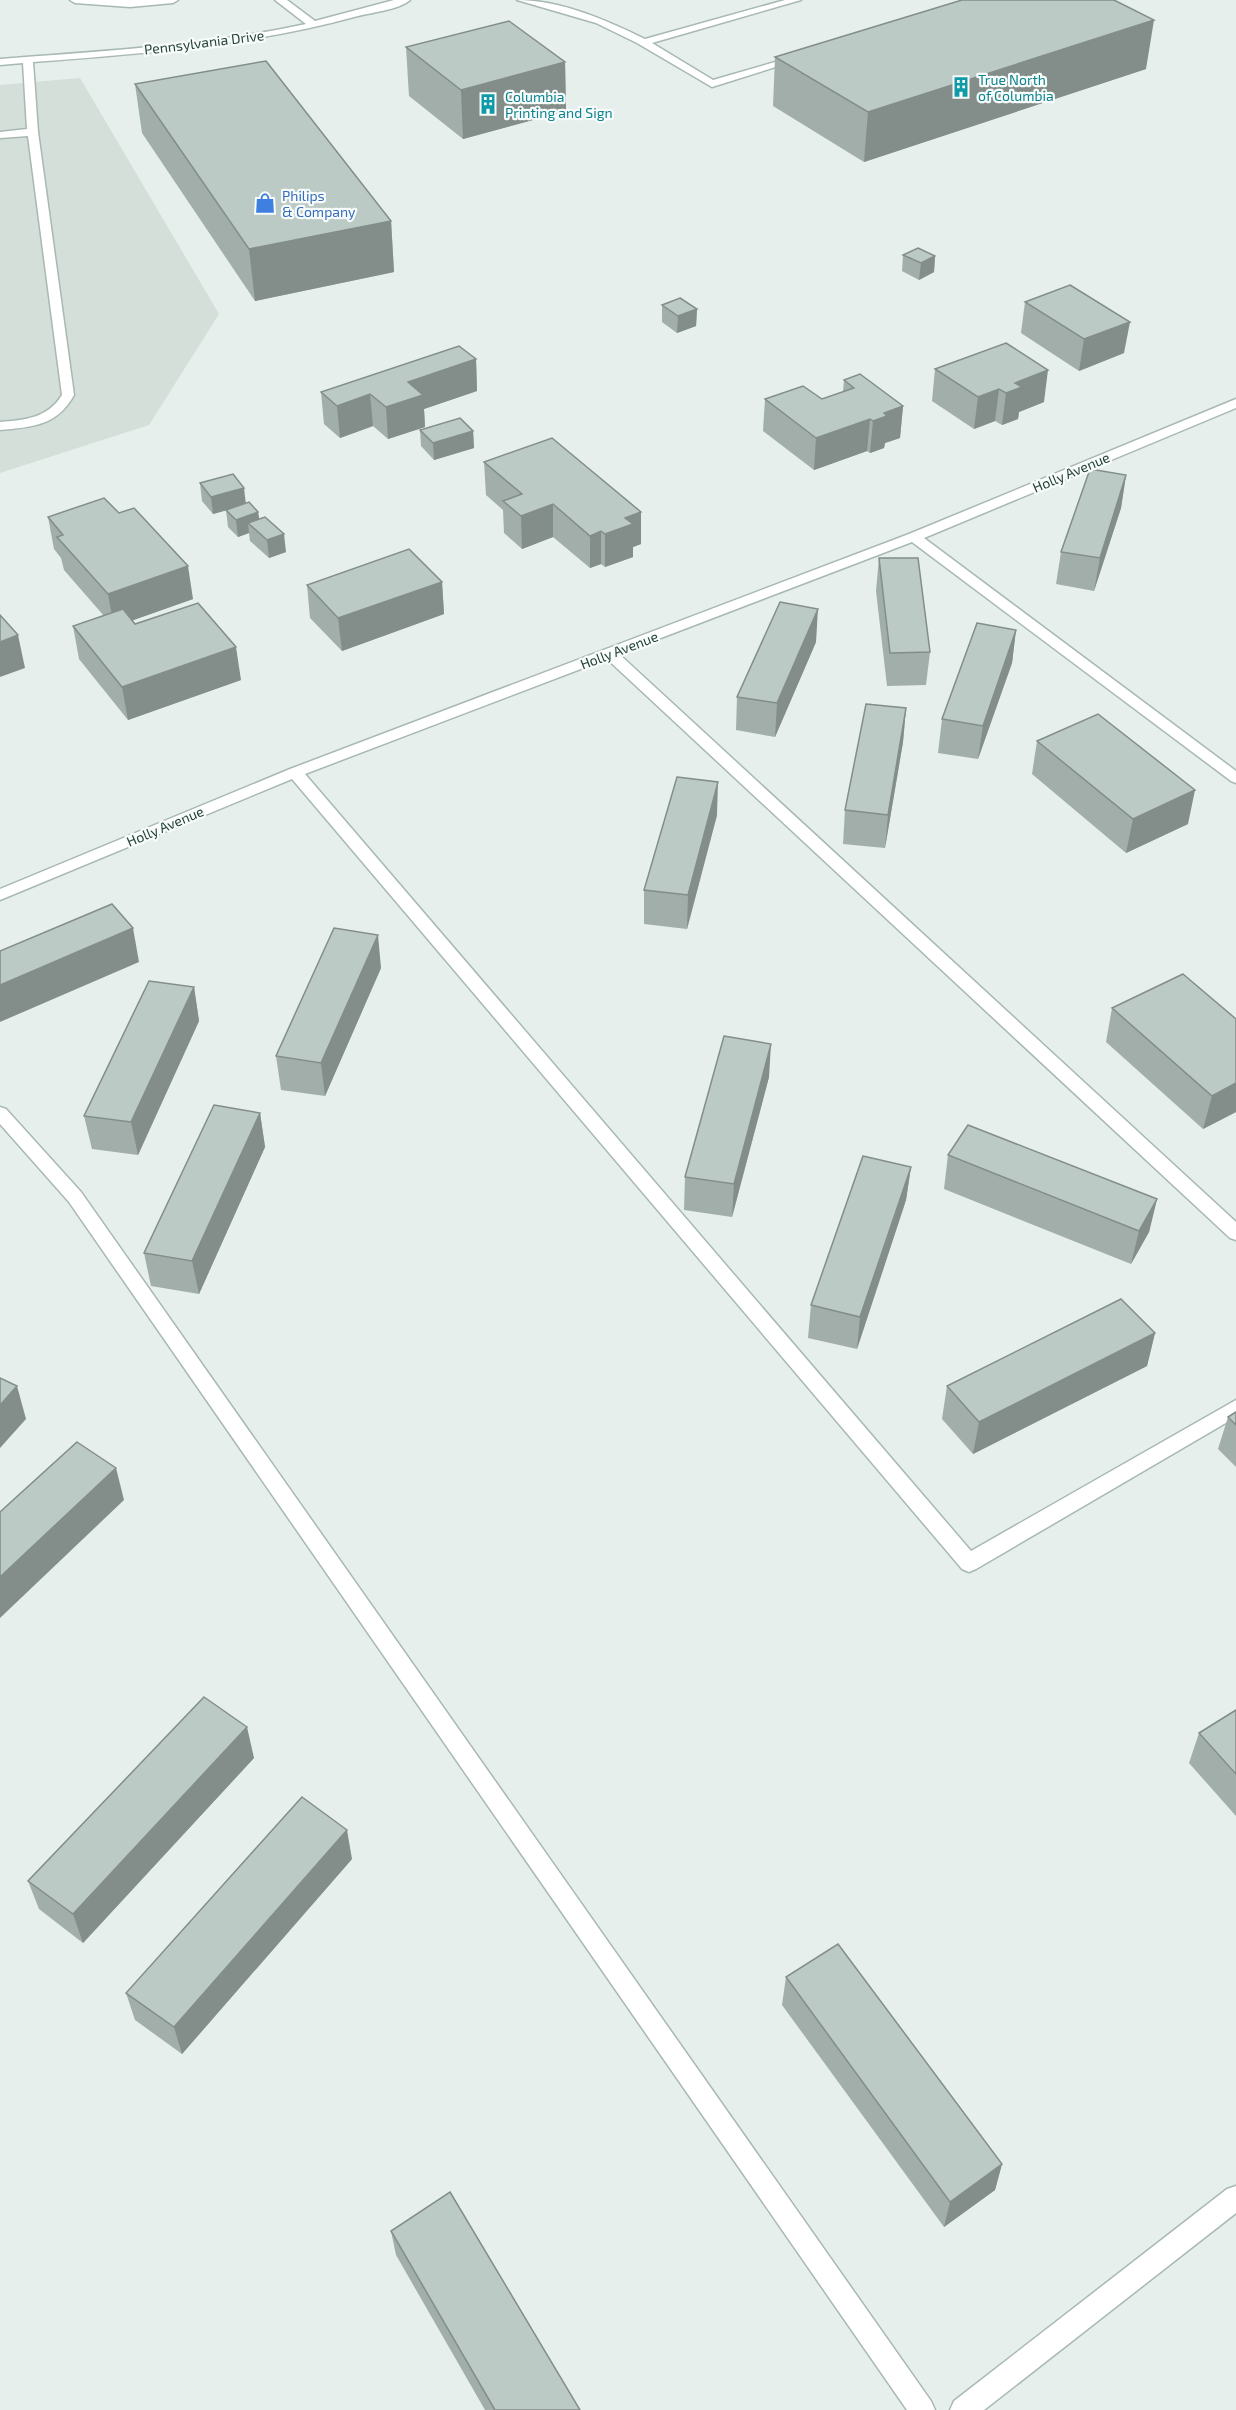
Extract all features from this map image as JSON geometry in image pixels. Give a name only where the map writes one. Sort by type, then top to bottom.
[{"type":"street","points":[[75,0],[130,4],[173,0]]},
{"type":"street","points":[[280,0],[314,25]]},
{"type":"street","name":"Pennsylvania Drive","points":[[0,62],[245,39],[314,25],[405,0]]},
{"type":"street","points":[[522,0],[600,21],[712,84],[802,57]]},
{"type":"street","points":[[642,43],[796,0]]},
{"type":"street","points":[[0,426],[38,421],[62,408],[68,395],[33,132],[28,60]]},
{"type":"street","points":[[0,135],[33,132]]},
{"type":"street","name":"Holly Avenue","points":[[0,895],[295,772],[914,537],[1236,403]]},
{"type":"street","points":[[914,537],[1236,778]]},
{"type":"street","points":[[610,654],[1236,1233]]},
{"type":"street","points":[[295,772],[969,1563],[1236,1408]]},
{"type":"street","points":[[0,1113],[75,1197],[922,2410]]},
{"type":"street","points":[[963,2410],[1236,2198]]},
{"type":"shaded area","points":[[80,78],[219,314],[149,425],[0,473],[0,85]]},
{"type":"building","points":[[962,0],[1114,0],[1154,20],[868,112],[775,57]]},
{"type":"building","points":[[509,21],[565,62],[461,90],[406,47]]},
{"type":"building","points":[[266,61],[391,221],[249,249],[135,84]]},
{"type":"building","points":[[918,248],[935,256],[921,263],[903,255]]},
{"type":"building","points":[[1070,285],[1130,322],[1084,339],[1025,302]]},
{"type":"building","points":[[680,298],[697,309],[678,316],[662,305]]},
{"type":"building","points":[[1006,343],[1048,370],[1015,383],[1022,387],[1006,393],[999,389],[978,397],[935,369]]},
{"type":"building","points":[[459,346],[476,359],[408,382],[423,395],[386,407],[370,394],[337,406],[321,392]]},
{"type":"building","points":[[860,374],[903,406],[884,413],[887,416],[873,421],[870,419],[816,438],[765,399],[803,386],[822,399],[854,388],[844,380]]},
{"type":"building","points":[[460,418],[473,431],[433,443],[420,430]]},
{"type":"building","points":[[552,438],[641,512],[625,518],[633,524],[605,534],[601,531],[590,536],[553,504],[521,516],[503,501],[522,494],[484,462]]},
{"type":"building","points":[[1090,469],[1126,475],[1100,558],[1061,552]]},
{"type":"building","points":[[233,474],[244,488],[211,497],[200,483]]},
{"type":"building","points":[[104,498],[119,513],[134,508],[188,566],[108,594],[57,537],[63,535],[48,517]]},
{"type":"building","points":[[249,502],[258,512],[236,520],[226,510]]},
{"type":"building","points":[[265,517],[284,534],[267,540],[248,523]]},
{"type":"building","points":[[409,549],[442,582],[338,618],[307,585]]},
{"type":"building","points":[[879,558],[918,558],[930,652],[890,653]]},
{"type":"building","points":[[780,602],[818,609],[777,703],[737,697]]},
{"type":"building","points":[[198,603],[236,647],[122,687],[73,626],[123,609],[135,624]]},
{"type":"building","points":[[0,615],[18,635],[0,642]]},
{"type":"building","points":[[977,623],[1016,630],[983,726],[942,719]]},
{"type":"building","points":[[866,704],[906,708],[888,815],[845,810]]},
{"type":"building","points":[[1098,714],[1195,790],[1133,819],[1037,741]]},
{"type":"building","points":[[677,777],[718,782],[688,895],[644,890]]},
{"type":"building","points":[[112,904],[133,928],[0,985],[0,951]]},
{"type":"building","points":[[334,928],[378,935],[321,1063],[276,1056]]},
{"type":"building","points":[[1183,974],[1236,1019],[1236,1083],[1212,1096],[1112,1008]]},
{"type":"building","points":[[149,981],[194,987],[131,1122],[84,1116]]},
{"type":"building","points":[[724,1036],[771,1044],[734,1184],[685,1177]]},
{"type":"building","points":[[214,1105],[260,1113],[192,1261],[144,1253]]},
{"type":"building","points":[[968,1125],[1157,1199],[1139,1231],[948,1155]]},
{"type":"building","points":[[863,1156],[911,1167],[860,1317],[811,1305]]},
{"type":"building","points":[[1121,1299],[1155,1333],[979,1422],[947,1386]]},
{"type":"building","points":[[0,1378],[17,1386],[0,1405]]},
{"type":"building","points":[[1236,1412],[1236,1425],[1228,1417]]},
{"type":"building","points":[[77,1442],[116,1468],[0,1577],[0,1512]]},
{"type":"building","points":[[204,1697],[247,1727],[73,1914],[28,1881]]},
{"type":"building","points":[[1236,1710],[1236,1774],[1199,1733]]},
{"type":"building","points":[[302,1797],[347,1830],[174,2027],[126,1993]]},
{"type":"building","points":[[838,1944],[1002,2164],[950,2202],[786,1977]]},
{"type":"building","points":[[450,2192],[580,2410],[495,2410],[391,2231]]},
{"type":"place","name":"True North of Columbia","points":[[961,87]]},
{"type":"place","name":"Columbia Printing and Sign","points":[[488,104]]},
{"type":"place","name":"Philips & Company","points":[[265,203]]}]
